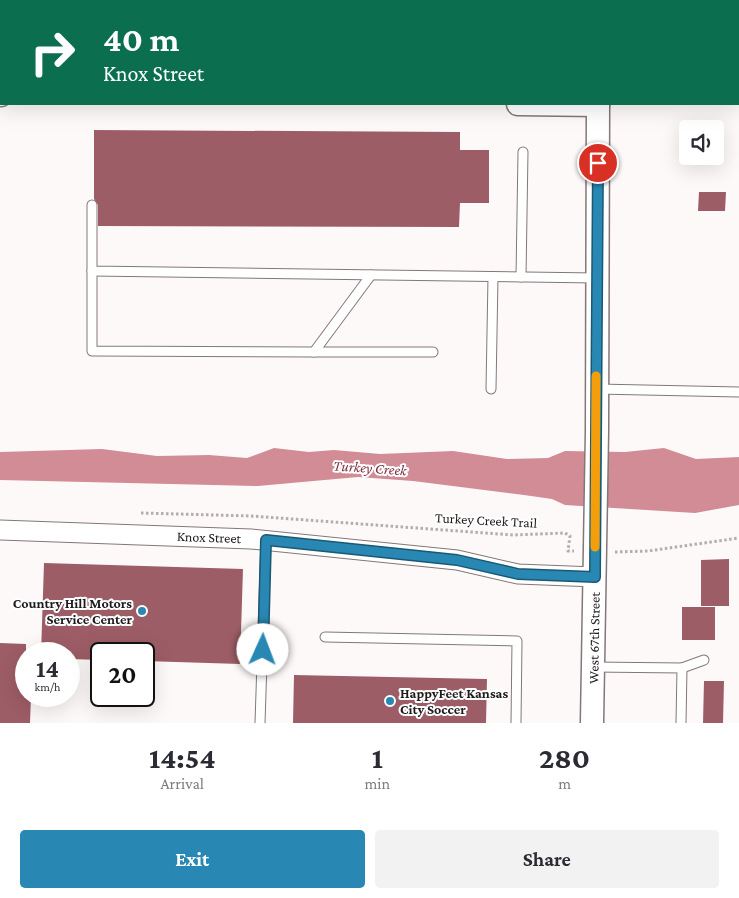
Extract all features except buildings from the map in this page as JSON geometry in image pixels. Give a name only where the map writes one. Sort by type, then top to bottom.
[{"type":"street","name":"West 67th Street","points":[[592,723],[597,431],[598,105]]},
{"type":"street","name":"Knox Street","points":[[0,530],[266,540],[457,560],[518,574],[595,577]]},
{"type":"lane","points":[[521,277],[523,152]]},
{"type":"lane","points":[[92,204],[92,351],[433,352]]},
{"type":"lane","points":[[92,271],[597,278]]},
{"type":"lane","points":[[314,352],[371,275]]},
{"type":"lane","points":[[491,389],[493,277]]},
{"type":"lane","points":[[596,389],[739,392]]},
{"type":"lane","points":[[260,723],[266,540]]},
{"type":"lane","points":[[325,637],[517,641],[516,723]]},
{"type":"lane","points":[[593,667],[682,668],[704,660]]},
{"type":"lane","points":[[681,723],[682,668]]},
{"type":"path","name":"Turkey Creek Trail","points":[[334,522],[514,536],[565,533],[570,536],[568,551],[648,551],[739,538]]},
{"type":"water","name":"Turkey Creek","points":[[274,448],[309,452],[334,450],[380,454],[453,451],[507,459],[548,458],[565,451],[625,452],[664,448],[696,459],[739,457],[739,505],[695,513],[565,505],[552,499],[524,495],[413,481],[358,477],[258,486],[0,480],[0,452],[102,449],[157,456],[209,455],[247,458]]},
{"type":"slow traffic","points":[[595,547],[596,376]]},
{"type":"place","name":"Country Hill Motors Service Center","points":[[142,611]]},
{"type":"place","name":"HappyFeet Kansas City Soccer","points":[[390,701]]},
{"type":"route","points":[[263,650],[266,540],[457,560],[518,574],[595,577],[598,163]]}]
